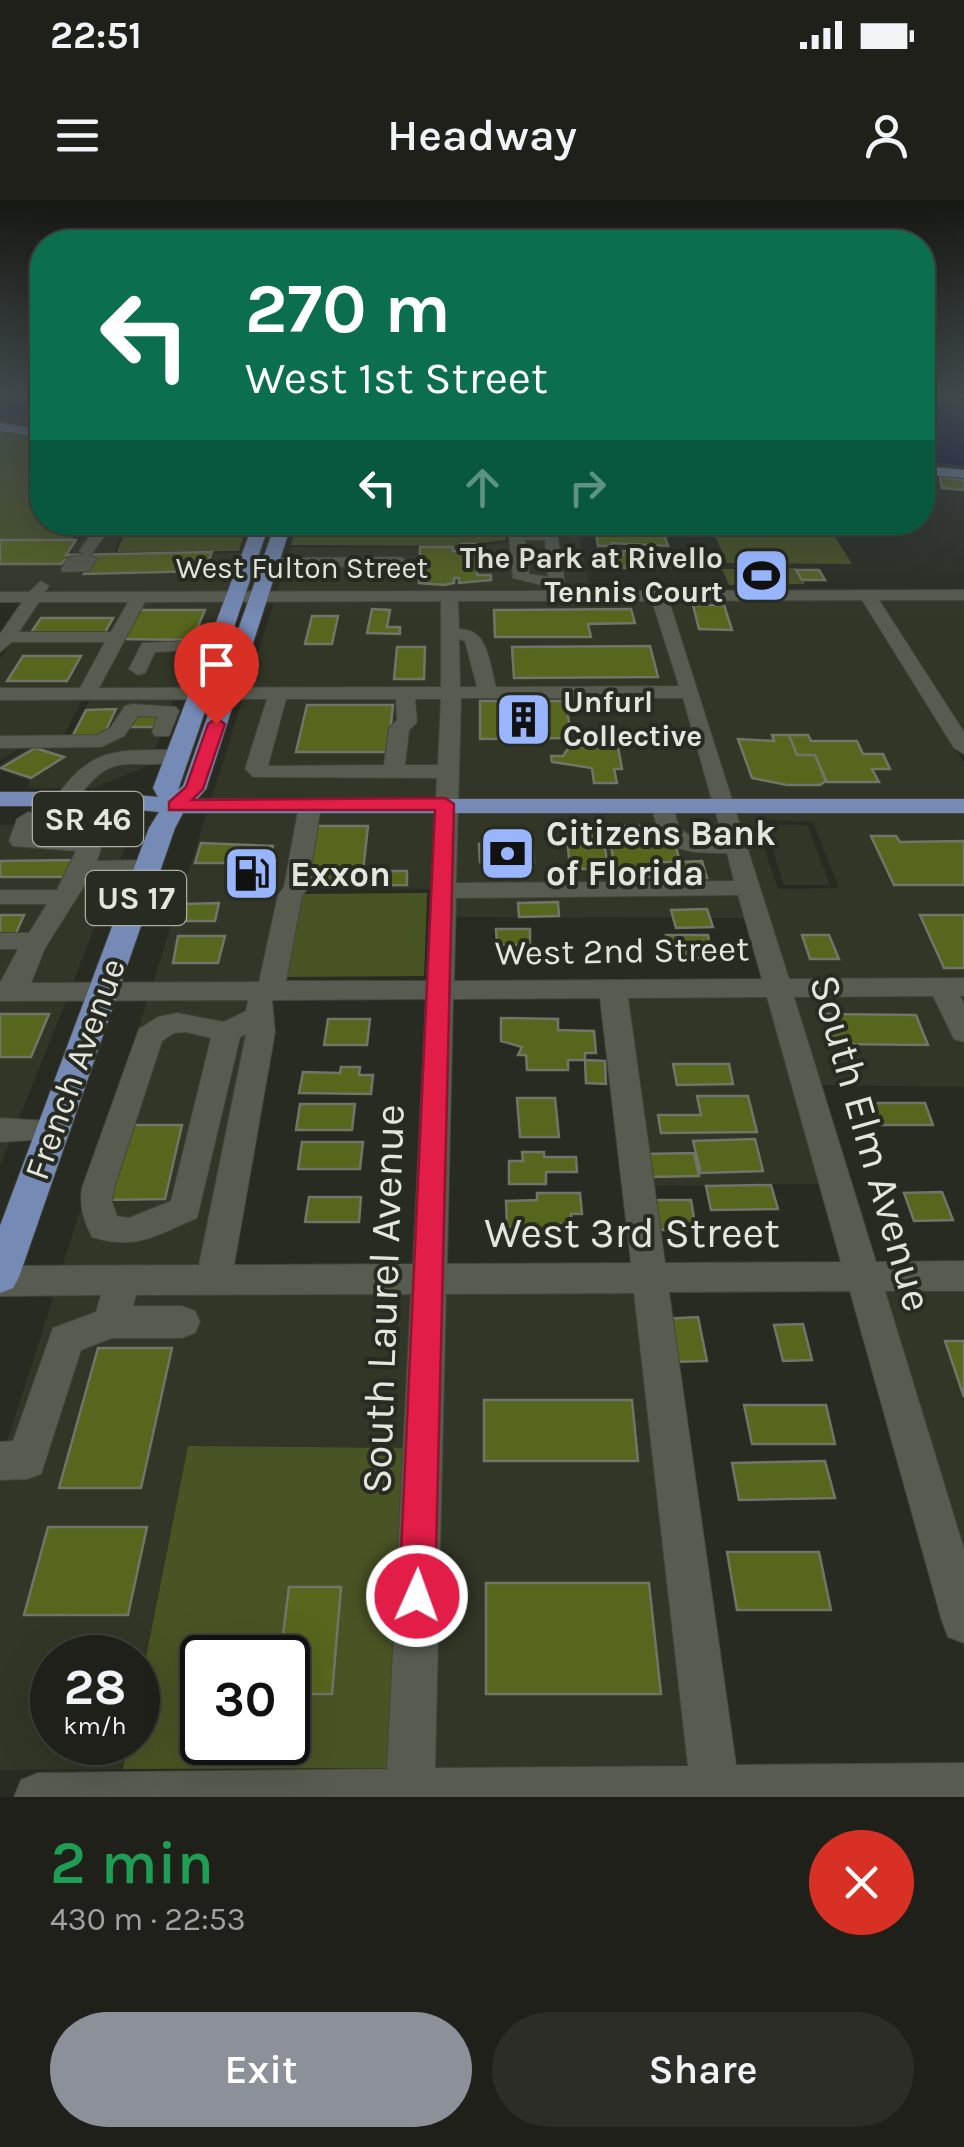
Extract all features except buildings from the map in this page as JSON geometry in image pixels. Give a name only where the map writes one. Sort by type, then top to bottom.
[{"type":"main road","points":[[935,471],[964,474]]},
{"type":"main road","points":[[175,806],[165,788],[174,740],[197,694],[257,535]]},
{"type":"main road","points":[[175,806],[194,789],[280,535]]},
{"type":"main road","points":[[175,806],[310,806],[446,788],[662,806],[964,806]]},
{"type":"main road","name":"SR 46","points":[[0,799],[175,806]]},
{"type":"main road","name":"SR 46","points":[[0,819],[91,819],[175,806]]},
{"type":"main road","name":"French Avenue","points":[[0,1279],[148,867],[175,806]]},
{"type":"street","points":[[10,641],[44,580],[80,561],[98,535]]},
{"type":"street","points":[[270,563],[402,555],[397,596]]},
{"type":"street","points":[[80,561],[104,578]]},
{"type":"street","name":"West Fulton Street","points":[[0,596],[84,603],[194,587],[234,596],[449,596],[558,589],[659,596],[964,595]]},
{"type":"street","points":[[867,595],[964,748]]},
{"type":"street","points":[[86,694],[140,596]]},
{"type":"street","name":"South Laurel Avenue","points":[[410,1796],[444,891],[449,596]]},
{"type":"street","name":"South Elm Avenue","points":[[659,596],[692,692],[964,1621]]},
{"type":"street","points":[[10,641],[42,612],[84,603],[118,610]]},
{"type":"street","points":[[450,634],[468,634],[474,639],[488,694]]},
{"type":"street","points":[[10,641],[118,637]]},
{"type":"street","points":[[138,669],[148,647],[216,645]]},
{"type":"street","points":[[0,742],[101,741],[116,732],[129,711],[151,702],[197,694],[692,692]]},
{"type":"street","points":[[0,694],[86,694],[151,702],[170,710],[174,740]]},
{"type":"street","points":[[278,694],[256,770],[394,772],[446,788]]},
{"type":"street","points":[[394,772],[399,728],[407,722],[405,694]]},
{"type":"street","points":[[116,732],[174,740]]},
{"type":"street","points":[[66,799],[78,776],[105,758],[174,740]]},
{"type":"street","points":[[214,1279],[261,1032],[263,1000],[290,895],[296,888],[310,806]]},
{"type":"street","points":[[662,806],[668,831],[690,846],[736,846]]},
{"type":"street","points":[[6,992],[62,897],[84,868],[89,848],[20,841],[28,819]]},
{"type":"street","points":[[84,868],[148,867]]},
{"type":"street","points":[[444,891],[748,888]]},
{"type":"street","points":[[0,897],[62,897]]},
{"type":"street","points":[[0,941],[36,941]]},
{"type":"street","points":[[953,987],[964,1032]]},
{"type":"street","name":"West 2nd Street","points":[[6,992],[263,1000],[440,992],[953,987]]},
{"type":"street","points":[[612,989],[715,1791]]},
{"type":"street","points":[[227,1032],[181,1021],[158,1027],[149,1036],[98,1188],[98,1218],[104,1227],[116,1232],[150,1227],[185,1209],[227,1032],[263,1000]]},
{"type":"street","points":[[0,1130],[52,1130]]},
{"type":"street","points":[[185,1209],[222,1233]]},
{"type":"street","name":"West 3rd Street","points":[[0,1279],[964,1276]]},
{"type":"street","points":[[111,1322],[124,1280]]},
{"type":"street","points":[[0,1461],[27,1460],[66,1339],[111,1322],[182,1322]]},
{"type":"street","points":[[38,1797],[964,1788]]},
{"type":"shaded area","points":[[77,535],[119,535],[113,555],[242,553],[227,593],[0,593],[0,543],[82,540]]},
{"type":"shaded area","points":[[510,535],[579,535],[591,592],[277,592],[291,547],[457,548],[509,542]]},
{"type":"shaded area","points":[[862,598],[964,763],[964,800],[731,800],[667,599]]},
{"type":"shaded area","points":[[877,598],[964,598],[964,735]]},
{"type":"shaded area","points":[[224,599],[187,690],[0,690],[0,659],[40,600]]},
{"type":"shaded area","points":[[275,599],[442,599],[442,689],[246,690]]},
{"type":"shaded area","points":[[456,599],[653,599],[682,688],[459,689]]},
{"type":"shaded area","points":[[684,697],[712,800],[455,798],[459,698]]},
{"type":"shaded area","points":[[0,698],[83,698],[61,741],[30,742],[0,760]]},
{"type":"shaded area","points":[[243,698],[442,698],[436,798],[211,800]]},
{"type":"shaded area","points":[[90,699],[174,699],[150,765],[94,788],[27,788],[30,781],[0,770],[0,765],[32,745],[66,745]]},
{"type":"shaded area","points":[[436,810],[433,889],[297,888],[275,983],[153,983],[207,812]]},
{"type":"shaded area","points":[[455,810],[715,811],[746,918],[453,917]]},
{"type":"shaded area","points":[[734,811],[964,812],[964,978],[787,978]],"holes":[[[763,820],[813,822],[839,888],[778,889],[757,825]]]},
{"type":"shaded area","points":[[135,821],[73,983],[0,983],[0,825]]},
{"type":"shaded area","points":[[765,825],[807,825],[830,885],[784,885]]},
{"type":"shaded area","points":[[792,995],[964,995],[964,1087],[820,1085]]},
{"type":"shaded area","points":[[769,996],[822,1184],[629,1186],[606,998]]},
{"type":"shaded area","points":[[0,1001],[66,1001],[0,1166]]},
{"type":"shaded area","points":[[147,1001],[273,1001],[226,1265],[62,1267]]},
{"type":"shaded area","points":[[882,1291],[964,1291],[964,1560]]},
{"type":"shaded area","points":[[413,1292],[406,1448],[188,1446],[150,1635],[30,1635],[30,1765],[124,1765],[123,1769],[0,1770],[0,1463],[54,1295]]},
{"type":"shaded area","points":[[442,1292],[648,1292],[719,1764],[432,1768]]},
{"type":"green space","points":[[0,470],[30,470],[30,535],[70,535],[76,540],[0,540]]},
{"type":"green space","points":[[123,535],[244,535],[239,551],[117,552]]},
{"type":"green space","points":[[294,535],[506,535],[506,540],[455,546],[291,545]]},
{"type":"green space","points":[[714,535],[834,535],[852,564],[727,563]]},
{"type":"green space","name":"The Park at Rivello Tennis Court","points":[[796,568],[805,584],[729,585],[722,569]]},
{"type":"green space","points":[[427,893],[424,976],[281,977],[296,894]]},
{"type":"green space","points":[[188,1446],[406,1448],[391,1768],[123,1769],[124,1765],[160,1765],[160,1635],[150,1635]]},
{"type":"tunnel","points":[[503,868],[526,868]]},
{"type":"place","name":"The Park at Rivello Tennis Court","points":[[762,575]]},
{"type":"place","name":"Unfurl Collective","points":[[524,719]]},
{"type":"place","name":"Citizens Bank of Florida","points":[[507,853]]},
{"type":"place","name":"Exxon","points":[[251,874]]},
{"type":"route","points":[[216,724],[194,789],[175,806],[445,804],[417,1596]]}]
